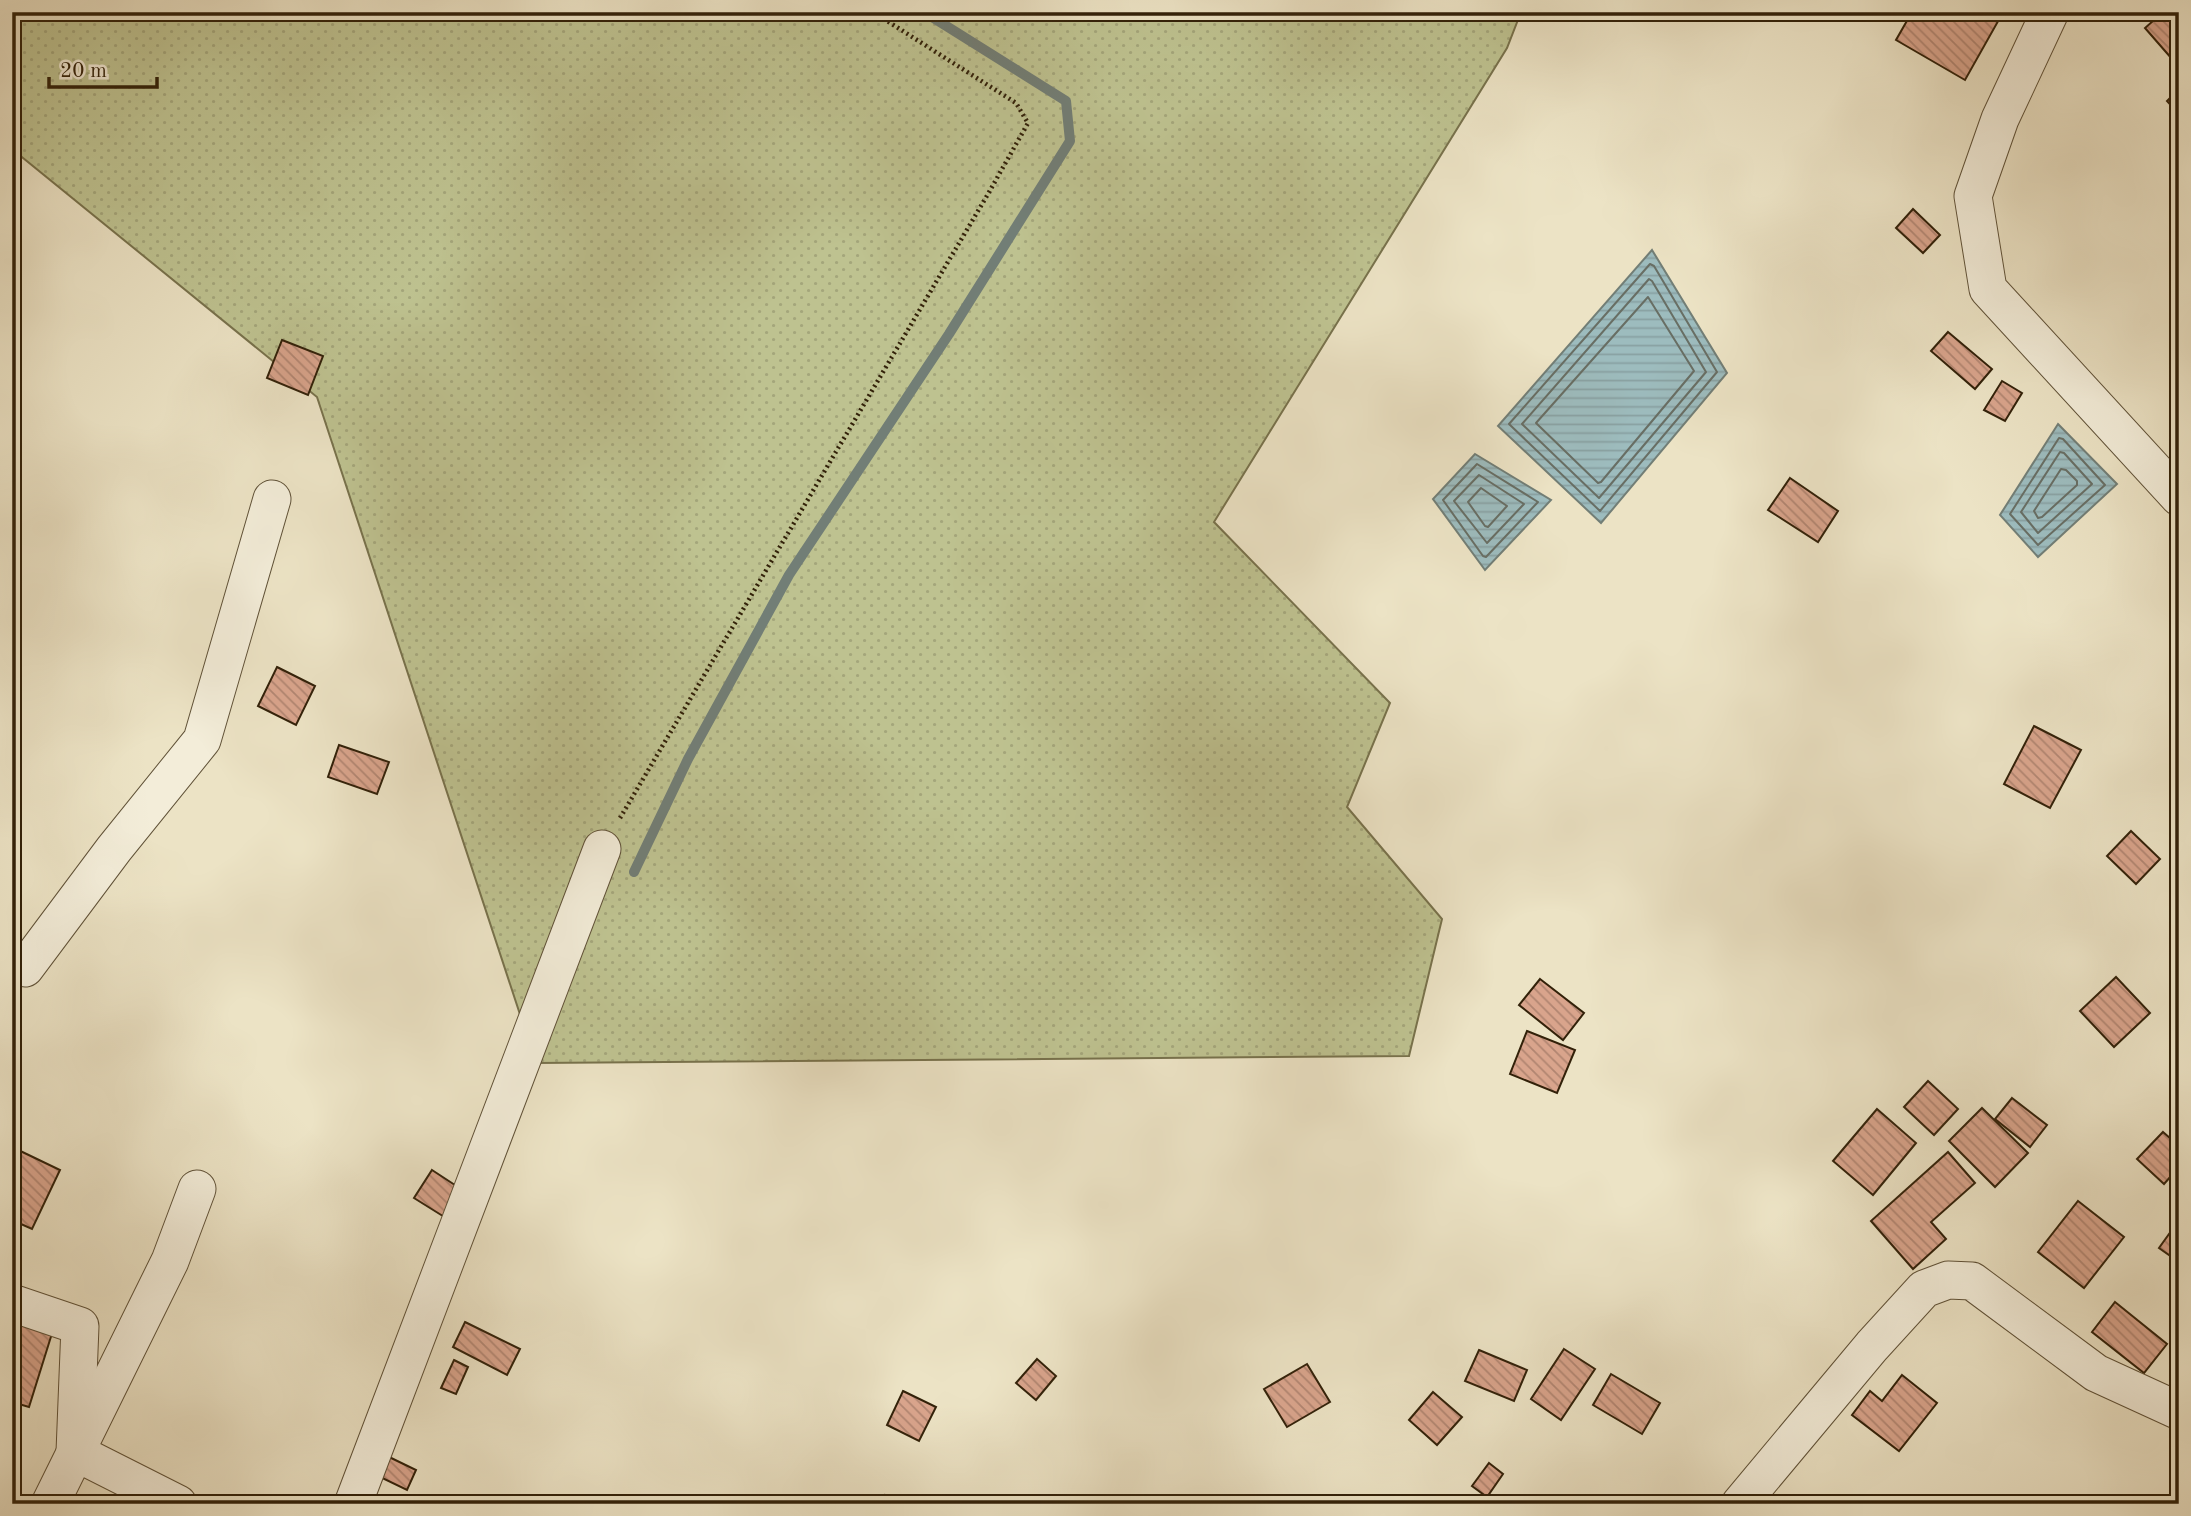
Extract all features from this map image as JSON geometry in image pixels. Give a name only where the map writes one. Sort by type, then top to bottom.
[{"type":"street","points":[[2050,12],[2000,118],[1973,196],[1987,289],[2179,497]]},
{"type":"street","points":[[12,962],[25,968],[114,849],[202,740],[272,499]]},
{"type":"street","points":[[353,1504],[602,849]]},
{"type":"street","points":[[50,1504],[170,1261],[197,1189]]},
{"type":"street","points":[[1740,1504],[1872,1346],[1924,1289],[1948,1280],[1972,1281],[2096,1373],[2179,1411]]},
{"type":"street","points":[[12,1303],[80,1326],[75,1452]]},
{"type":"street","points":[[75,1452],[178,1504]]},
{"type":"path","points":[[602,849],[1028,122],[1016,103],[873,12]]},
{"type":"green space","points":[[12,12],[1521,12],[1507,48],[1214,522],[1390,703],[1347,807],[1442,919],[1409,1056],[536,1063],[317,397],[12,149]]},
{"type":"water","points":[[1652,250],[1727,373],[1601,523],[1498,426]]},
{"type":"water","points":[[2058,424],[2117,484],[2038,557],[2000,515]]},
{"type":"water","points":[[1475,454],[1551,500],[1485,570],[1433,499]]},
{"type":"building","points":[[1912,12],[1994,12],[2001,16],[1965,80],[1896,40]]},
{"type":"building","points":[[2163,12],[2179,12],[2179,67],[2145,28]]},
{"type":"building","points":[[2179,89],[2179,114],[2167,101]]},
{"type":"building","points":[[1913,209],[1940,235],[1923,253],[1896,228]]},
{"type":"building","points":[[1948,332],[1992,369],[1975,389],[1931,351]]},
{"type":"building","points":[[282,340],[323,356],[308,395],[267,378]]},
{"type":"building","points":[[2002,381],[2022,393],[2005,421],[1984,410]]},
{"type":"building","points":[[1790,478],[1838,511],[1818,542],[1768,510]]},
{"type":"building","points":[[277,667],[315,686],[296,725],[258,706]]},
{"type":"building","points":[[2034,726],[2081,750],[2050,808],[2004,784]]},
{"type":"building","points":[[339,745],[389,762],[377,794],[328,777]]},
{"type":"building","points":[[2131,831],[2160,859],[2136,884],[2107,856]]},
{"type":"building","points":[[2116,977],[2150,1013],[2114,1047],[2080,1011]]},
{"type":"building","points":[[1540,979],[1584,1013],[1563,1040],[1519,1005]]},
{"type":"building","points":[[1527,1031],[1575,1050],[1557,1093],[1510,1074]]},
{"type":"building","points":[[1928,1081],[1958,1109],[1934,1135],[1904,1107]]},
{"type":"building","points":[[2012,1098],[2047,1125],[2030,1147],[1995,1119]]},
{"type":"building","points":[[1982,1108],[2028,1153],[1995,1187],[1949,1141]]},
{"type":"building","points":[[1877,1109],[1916,1143],[1873,1195],[1833,1161]]},
{"type":"building","points":[[2163,1132],[2179,1146],[2179,1167],[2164,1184],[2137,1159]]},
{"type":"building","points":[[12,1147],[60,1170],[32,1229],[12,1220]]},
{"type":"building","points":[[1948,1152],[1975,1183],[1931,1222],[1946,1239],[1913,1269],[1871,1221]]},
{"type":"building","points":[[432,1170],[464,1191],[446,1218],[414,1198]]},
{"type":"building","points":[[2078,1201],[2124,1237],[2084,1288],[2038,1252]]},
{"type":"building","points":[[2179,1220],[2179,1262],[2159,1248]]},
{"type":"building","points":[[2115,1302],[2167,1344],[2144,1373],[2092,1332]]},
{"type":"building","points":[[12,1314],[54,1327],[29,1407],[12,1402]]},
{"type":"building","points":[[465,1322],[520,1349],[507,1375],[453,1347]]},
{"type":"building","points":[[1564,1349],[1595,1369],[1561,1420],[1531,1399]]},
{"type":"building","points":[[1479,1350],[1527,1370],[1514,1401],[1465,1381]]},
{"type":"building","points":[[1037,1359],[1056,1376],[1036,1400],[1016,1383]]},
{"type":"building","points":[[454,1360],[468,1367],[456,1394],[441,1388]]},
{"type":"building","points":[[1307,1364],[1330,1402],[1287,1427],[1264,1389]]},
{"type":"building","points":[[1611,1374],[1660,1403],[1642,1434],[1593,1405]]},
{"type":"building","points":[[1902,1375],[1937,1403],[1899,1451],[1852,1415],[1870,1391],[1882,1401]]},
{"type":"building","points":[[903,1391],[936,1407],[919,1441],[887,1425]]},
{"type":"building","points":[[1433,1392],[1462,1417],[1437,1445],[1409,1420]]},
{"type":"building","points":[[385,1455],[416,1470],[407,1490],[376,1475]]},
{"type":"building","points":[[1489,1463],[1503,1474],[1487,1497],[1472,1486]]},
{"type":"building","points":[[885,1495],[906,1504],[881,1504]]},
{"type":"waterway","points":[[634,872],[688,759],[789,575],[949,334],[1070,141],[1066,101],[924,12]]}]
